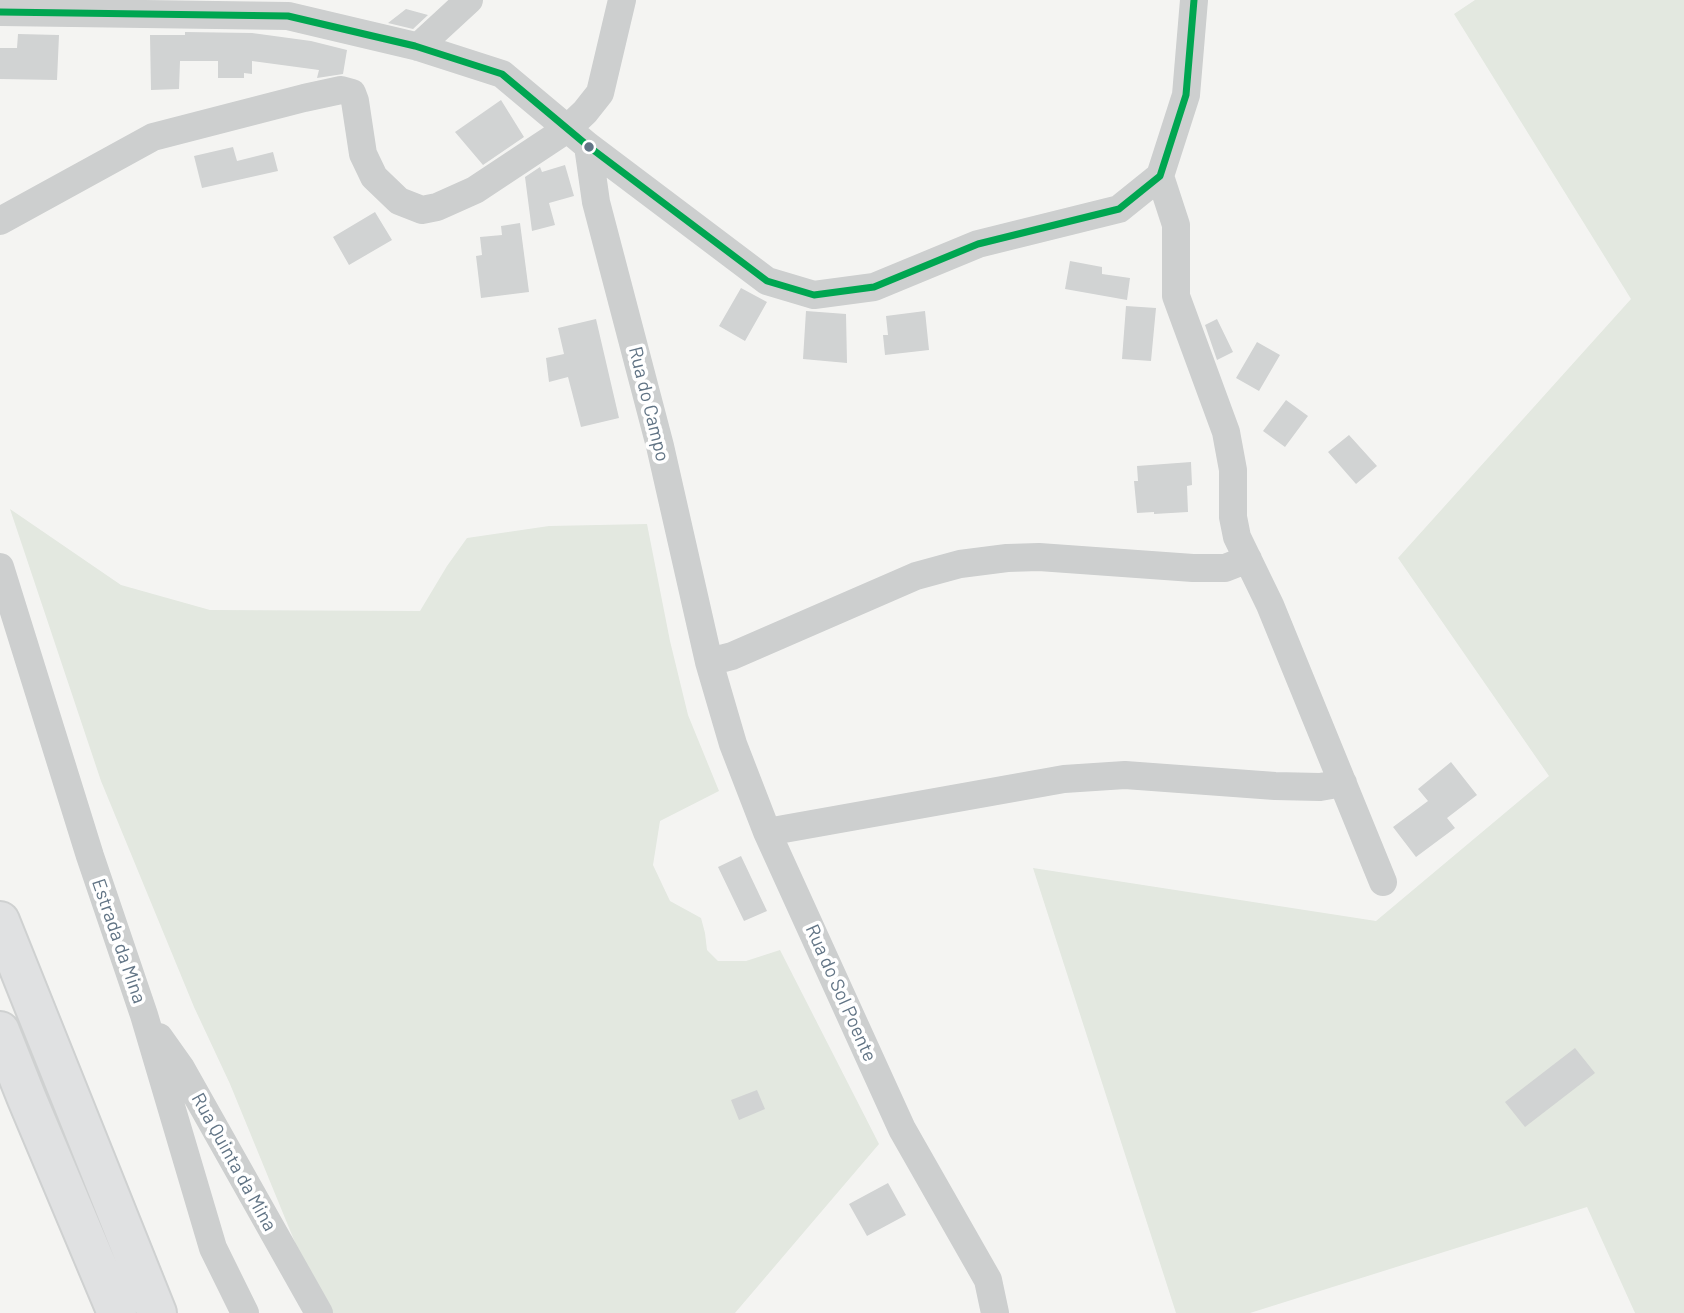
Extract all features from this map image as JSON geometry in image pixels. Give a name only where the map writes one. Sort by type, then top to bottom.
[{"type":"highway","points":[[0,921],[157,1313]]},
{"type":"highway","points":[[0,1031],[117,1313]]},
{"type":"street","points":[[418,47],[469,0]]},
{"type":"street","points":[[0,221],[153,137],[341,90],[352,93],[363,154],[374,177],[399,201],[422,209],[437,207],[578,138],[585,112],[600,93],[622,0]]},
{"type":"street","points":[[0,12],[288,16],[418,47],[502,74],[578,138],[767,281],[814,295],[874,287],[978,244],[1119,209],[1160,176],[1186,95],[1194,0]]},
{"type":"street","name":"Rua do Campo","points":[[578,138],[660,446],[709,662]]},
{"type":"street","points":[[1160,176],[1176,225],[1176,296],[1226,432],[1233,470],[1233,517],[1237,537],[1270,605],[1383,882]]},
{"type":"street","points":[[709,662],[732,656],[916,576],[960,564],[1039,557],[1226,568],[1248,559]]},
{"type":"street","name":"Estrada da Mina","points":[[0,566],[90,856],[144,1015],[213,1248],[245,1313]]},
{"type":"street","name":"Rua do Sol Poente","points":[[709,662],[733,744],[767,832],[902,1129],[988,1280],[995,1313]]},
{"type":"street","points":[[767,832],[1064,779],[1125,775],[1275,786],[1320,787],[1343,783]]},
{"type":"street","name":"Rua Quinta da Mina","points":[[144,1015],[181,1068],[319,1313]]},
{"type":"shaded area","points":[[1475,0],[1684,0],[1684,1313],[1635,1313],[1587,1207],[1250,1313],[1176,1313],[1033,868],[1376,921],[1549,776],[1398,558],[1631,299],[1454,14]]},
{"type":"shaded area","points":[[10,509],[121,585],[210,610],[420,611],[467,538],[549,526],[647,524],[688,715],[719,791],[660,821],[653,865],[670,901],[701,918],[707,950],[718,961],[746,961],[780,950],[879,1144],[735,1313],[327,1313],[317,1296],[230,1084],[194,1007],[101,781]]},
{"type":"building","points":[[406,9],[428,15],[413,29],[388,23]]},
{"type":"building","points":[[185,32],[252,33],[311,41],[347,50],[343,74],[317,78],[319,70],[252,61],[252,74],[244,73],[244,78],[218,78],[218,61],[180,61],[179,89],[151,90],[150,35],[185,35]]},
{"type":"building","points":[[18,34],[59,35],[57,80],[0,79],[0,48],[17,48]]},
{"type":"building","points":[[501,100],[524,137],[483,165],[455,132]]},
{"type":"building","points":[[233,147],[237,161],[273,152],[278,171],[202,188],[194,156]]},
{"type":"building","points":[[565,165],[574,196],[549,203],[555,225],[532,231],[525,177],[540,167],[542,172]]},
{"type":"building","points":[[375,212],[392,240],[349,265],[333,237]]},
{"type":"building","points":[[520,223],[529,292],[481,298],[476,256],[482,255],[480,237],[502,235],[501,226]]},
{"type":"building","points":[[1070,261],[1102,267],[1102,274],[1130,278],[1127,300],[1065,289]]},
{"type":"building","points":[[741,288],[767,302],[745,341],[719,326]]},
{"type":"building","points":[[1126,306],[1156,308],[1151,361],[1122,359]]},
{"type":"building","points":[[806,311],[846,314],[847,363],[803,359]]},
{"type":"building","points":[[925,311],[929,350],[885,355],[883,335],[888,335],[886,316]]},
{"type":"building","points":[[596,319],[619,418],[581,427],[568,377],[549,382],[546,358],[564,354],[558,328]]},
{"type":"building","points":[[1217,319],[1233,352],[1217,360],[1205,325]]},
{"type":"building","points":[[1257,342],[1280,355],[1259,391],[1236,378]]},
{"type":"building","points":[[1286,400],[1308,416],[1285,447],[1263,431]]},
{"type":"building","points":[[1349,435],[1377,466],[1356,484],[1328,452]]},
{"type":"building","points":[[1191,462],[1192,485],[1187,486],[1188,512],[1137,513],[1134,481],[1138,481],[1137,466]]},
{"type":"building","points":[[1451,762],[1477,795],[1447,818],[1455,828],[1416,857],[1393,827],[1428,801],[1418,789]]},
{"type":"building","points":[[741,856],[767,911],[744,921],[718,867]]},
{"type":"building","points":[[1575,1048],[1595,1073],[1525,1127],[1505,1102]]},
{"type":"building","points":[[757,1090],[765,1109],[739,1120],[731,1100]]},
{"type":"building","points":[[888,1183],[906,1215],[867,1236],[849,1204]]},
{"type":"transit line","points":[[0,12],[288,16],[415,46],[502,74],[588,146],[767,281],[814,295],[874,287],[978,244],[1119,209],[1160,176],[1186,95],[1194,0]]}]
